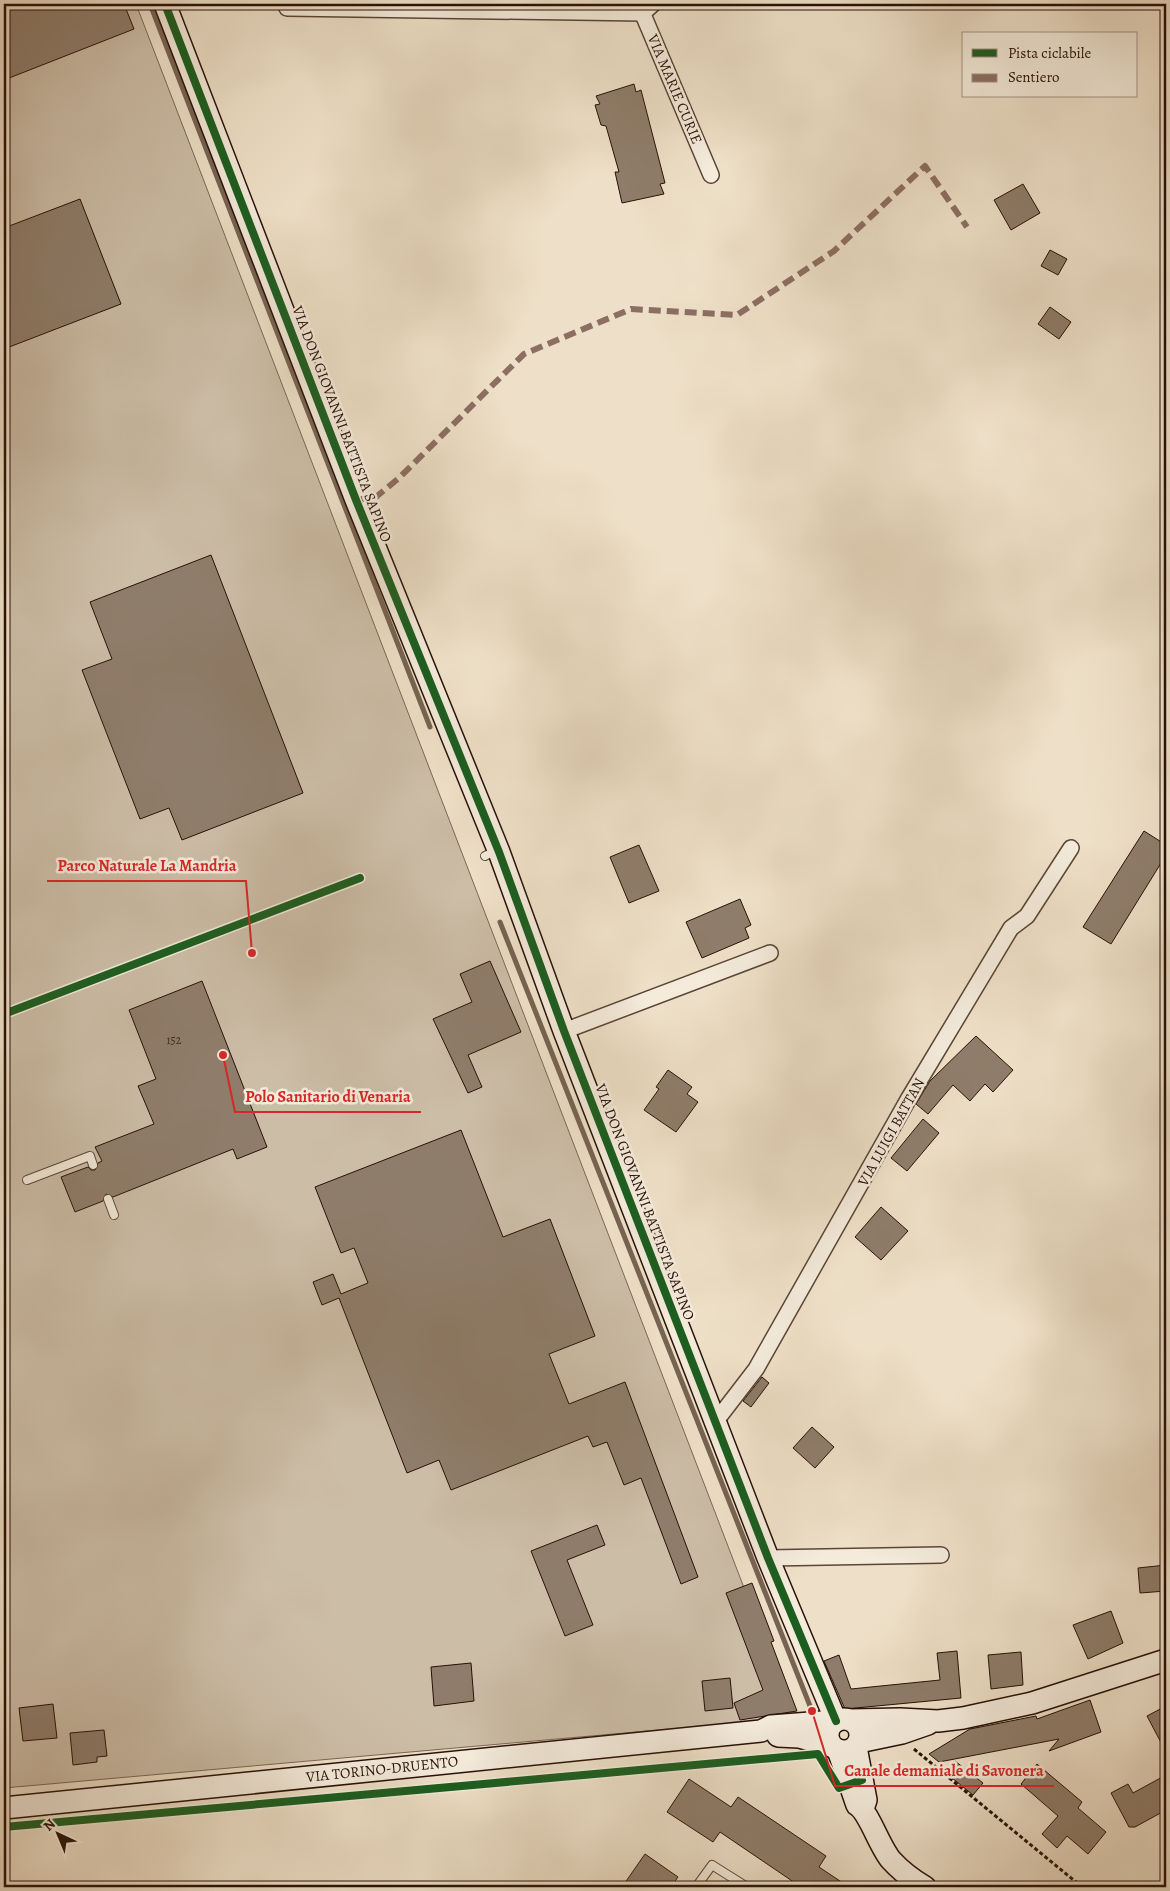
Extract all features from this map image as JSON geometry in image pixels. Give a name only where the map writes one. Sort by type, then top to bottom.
[{"type":"street","name":"VIA DON GIOVANNI BATTISTA SAPINO","points":[[166,4],[356,500],[446,721],[478,834],[494,858],[504,900],[546,982],[766,1552],[843,1721],[861,1732],[846,1746]]},
{"type":"street","points":[[287,8],[645,7]]},
{"type":"street","name":"VIA MARIE CURIE","points":[[645,7],[711,175]]},
{"type":"street","name":"VIA LUIGI BATTAN","points":[[716,1421],[756,1369],[909,1098],[1011,928],[1027,916],[1071,848]]},
{"type":"street","points":[[564,1031],[770,952]]},
{"type":"street","points":[[766,1552],[941,1554]]},
{"type":"street","name":"VIA TORINO-DRUENTO","points":[[761,1731],[771,1736],[799,1737],[846,1746],[902,1733],[938,1721],[1032,1703],[1166,1660]]},
{"type":"street","points":[[843,1721],[831,1725],[827,1735],[846,1746],[866,1800],[864,1808],[876,1837],[891,1860],[925,1887]]},
{"type":"street","name":"VIA TORINO-DRUENTO","points":[[4,1808],[761,1731],[771,1726],[843,1721],[938,1721]]},
{"type":"lane","points":[[27,1180],[90,1156],[93,1165]]},
{"type":"lane","points":[[108,1199],[114,1215]]},
{"type":"lane","points":[[696,1887],[712,1865],[747,1887]]},
{"type":"path","points":[[902,1733],[903,1740],[1082,1887]]},
{"type":"path","points":[[200,1809],[789,1756]]},
{"type":"shaded area","points":[[4,4],[136,4],[794,1718],[4,1788]]},
{"type":"building","points":[[10,4],[124,4],[134,29],[4,80],[4,6]]},
{"type":"building","points":[[634,84],[636,92],[641,90],[665,183],[660,184],[664,194],[622,203],[615,172],[619,172],[606,126],[601,125],[595,105],[600,104],[596,96]]},
{"type":"building","points":[[1023,184],[1040,213],[1011,230],[994,200]]},
{"type":"building","points":[[80,199],[121,304],[4,349],[4,228]]},
{"type":"building","points":[[1050,250],[1067,259],[1058,275],[1041,266]]},
{"type":"building","points":[[1050,307],[1071,322],[1059,339],[1038,324]]},
{"type":"building","points":[[211,555],[303,793],[182,840],[169,808],[140,819],[82,670],[112,659],[90,602]]},
{"type":"building","points":[[1144,831],[1166,845],[1166,855],[1111,944],[1083,927]]},
{"type":"building","points":[[639,845],[659,891],[629,903],[610,857]]},
{"type":"building","points":[[740,899],[751,925],[745,928],[749,938],[702,958],[686,922]]},
{"type":"building","points":[[490,961],[521,1032],[468,1055],[482,1087],[468,1093],[433,1019],[472,1002],[460,974]]},
{"type":"building","points":[[202,981],[267,1147],[237,1159],[233,1149],[113,1197],[106,1194],[103,1201],[75,1212],[61,1177],[88,1167],[91,1170],[95,1170],[98,1163],[102,1161],[95,1147],[154,1124],[138,1086],[156,1079],[129,1010]]},
{"type":"building","points":[[976,1036],[1013,1070],[993,1092],[985,1084],[970,1101],[953,1085],[928,1114],[916,1104],[930,1081]]},
{"type":"building","points":[[668,1070],[692,1087],[687,1094],[698,1102],[676,1132],[644,1110],[659,1089],[656,1087]]},
{"type":"building","points":[[923,1119],[939,1133],[907,1171],[891,1158]]},
{"type":"building","points":[[461,1130],[503,1237],[550,1219],[595,1336],[549,1354],[569,1404],[625,1382],[698,1577],[681,1584],[641,1478],[624,1485],[607,1442],[593,1447],[588,1436],[451,1490],[439,1460],[407,1473],[339,1298],[322,1305],[313,1282],[333,1274],[341,1294],[368,1283],[354,1248],[341,1253],[315,1187]]},
{"type":"building","points":[[881,1207],[908,1231],[881,1260],[855,1237]]},
{"type":"building","points":[[762,1377],[769,1383],[751,1407],[743,1401]]},
{"type":"building","points":[[812,1427],[834,1447],[815,1468],[793,1448]]},
{"type":"building","points":[[597,1525],[605,1545],[567,1560],[593,1625],[565,1636],[531,1551]]},
{"type":"building","points":[[1166,1565],[1166,1591],[1140,1593],[1138,1568]]},
{"type":"building","points":[[752,1583],[774,1641],[771,1642],[797,1711],[740,1720],[734,1703],[763,1690],[726,1593]]},
{"type":"building","points":[[1111,1611],[1123,1643],[1088,1659],[1073,1625]]},
{"type":"building","points":[[957,1651],[961,1698],[845,1709],[824,1661],[839,1655],[851,1689],[940,1680],[937,1653]]},
{"type":"building","points":[[1021,1652],[1023,1685],[991,1689],[988,1655]]},
{"type":"building","points":[[471,1663],[474,1701],[434,1706],[431,1667]]},
{"type":"building","points":[[730,1678],[733,1708],[705,1711],[702,1681]]},
{"type":"building","points":[[1090,1700],[1101,1732],[1049,1751],[1059,1739],[939,1762],[929,1754],[970,1729],[1036,1716],[1037,1719]]},
{"type":"building","points":[[53,1704],[57,1738],[23,1741],[19,1708]]},
{"type":"building","points":[[1166,1706],[1166,1752],[1147,1716]]},
{"type":"building","points":[[104,1730],[107,1756],[97,1757],[97,1762],[73,1765],[70,1733]]},
{"type":"building","points":[[955,1761],[983,1783],[973,1795],[946,1773]]},
{"type":"building","points":[[1037,1764],[1082,1802],[1078,1808],[1106,1832],[1088,1854],[1067,1836],[1057,1848],[1042,1834],[1058,1816],[1021,1784]]},
{"type":"building","points":[[1166,1775],[1166,1810],[1135,1827],[1129,1827],[1111,1793],[1128,1784],[1133,1793]]},
{"type":"building","points":[[689,1779],[731,1807],[738,1797],[826,1856],[819,1867],[849,1887],[801,1887],[720,1832],[713,1842],[667,1812]]},
{"type":"building","points":[[645,1854],[678,1877],[671,1887],[622,1887]]},
{"type":"waterway","points":[[150,4],[430,727]]},
{"type":"waterway","points":[[500,922],[812,1711]]},
{"type":"marked path","points":[[356,500],[376,497],[399,478],[524,354],[631,309],[737,315],[834,251],[925,166],[967,227]]},
{"type":"cycle path","points":[[165,4],[356,500],[499,852],[564,1031],[768,1558],[836,1721]]},
{"type":"cycle path","points":[[4,1014],[360,878]]},
{"type":"cycle path","points":[[4,1827],[818,1754],[839,1788],[862,1780]]},
{"type":"place","name":"Parco Naturale La Mandria","points":[[252,953]]},
{"type":"place","name":"Polo Sanitario di Venaria","points":[[223,1055]]},
{"type":"place","name":"Canale demaniale di Savonera","points":[[812,1711]]}]
